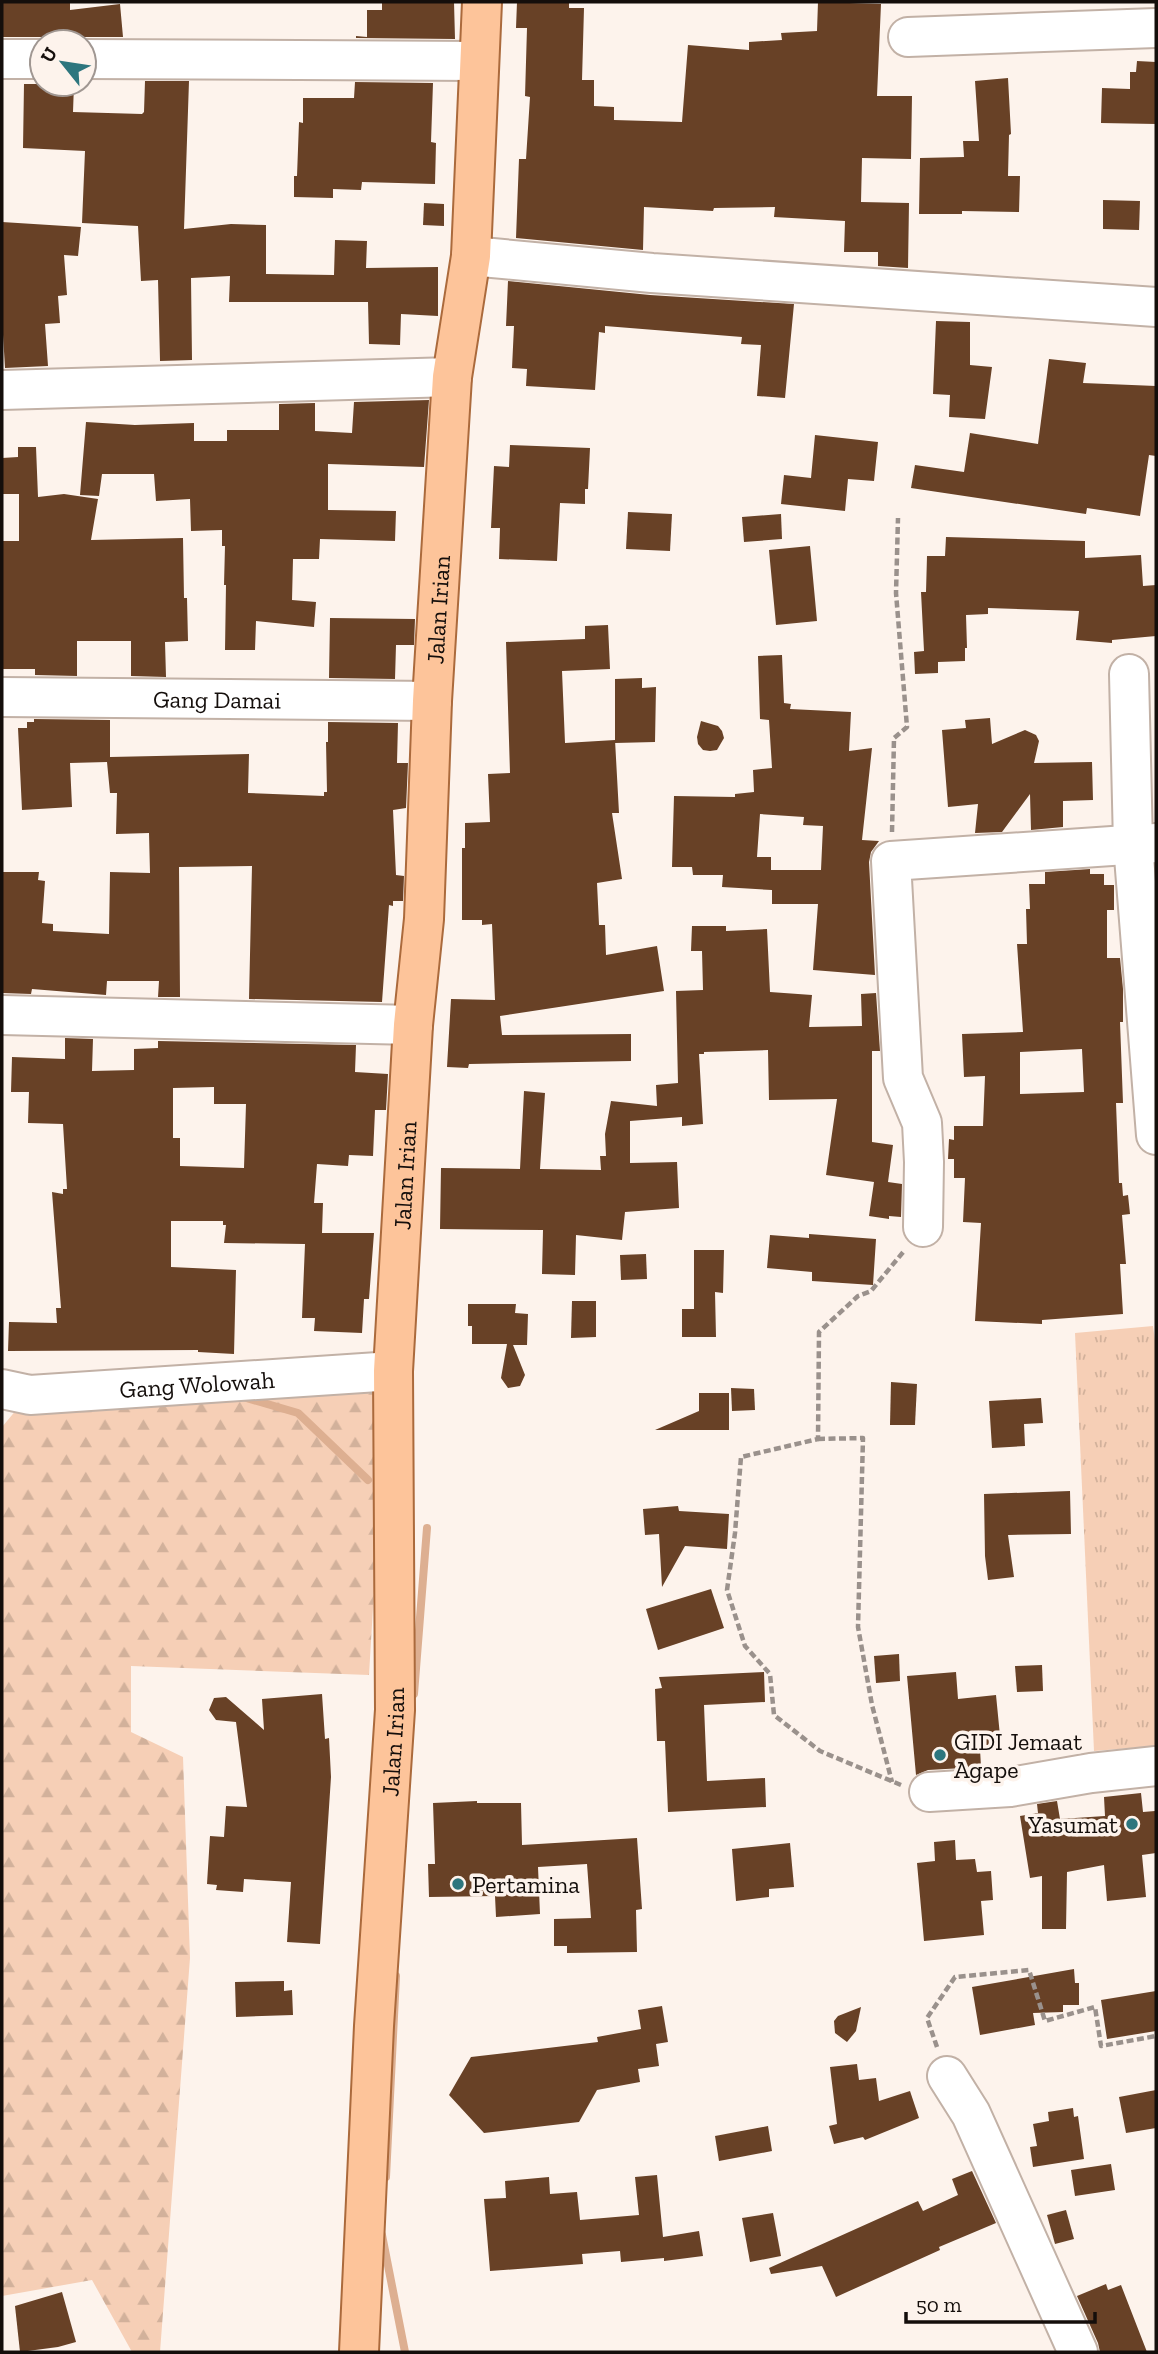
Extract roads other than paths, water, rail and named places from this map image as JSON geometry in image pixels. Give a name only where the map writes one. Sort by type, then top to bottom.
[{"type":"main road","name":"Jalan Irian","points":[[359,2352],[374,2026],[395,1710],[393,1371],[413,1025],[424,919],[432,701],[452,377],[471,256],[482,2]]},
{"type":"street","points":[[908,37],[1156,28]]},
{"type":"street","points":[[2,59],[28,59]]},
{"type":"street","points":[[98,59],[478,61]]},
{"type":"street","points":[[471,256],[666,274],[1156,307]]},
{"type":"street","points":[[2,390],[452,377]]},
{"type":"street","points":[[1129,674],[1145,843],[1156,1135]]},
{"type":"street","name":"Gang Damai","points":[[2,697],[432,701]]},
{"type":"street","points":[[923,1227],[922,1123],[903,1078],[891,861],[1145,843]]},
{"type":"street","points":[[2,1015],[413,1025]]},
{"type":"street","name":"Gang Wolowah","points":[[2,1388],[30,1395],[393,1371]]},
{"type":"street","points":[[911,1787],[1010,1787],[1091,1773],[1156,1766]]},
{"type":"street","points":[[947,2076],[971,2114],[1078,2352]]},
{"type":"waterway","points":[[243,1397],[298,1413],[368,1480]]},
{"type":"waterway","points":[[414,1694],[427,1528]]},
{"type":"waterway","points":[[386,2177],[396,1976]]},
{"type":"waterway","points":[[382,2235],[405,2352]]},
{"type":"place","name":"GIDI Jemaat Agape","points":[[940,1755]]},
{"type":"place","name":"Yasumat","points":[[1132,1824]]},
{"type":"place","name":"Pertamina","points":[[458,1884]]}]
